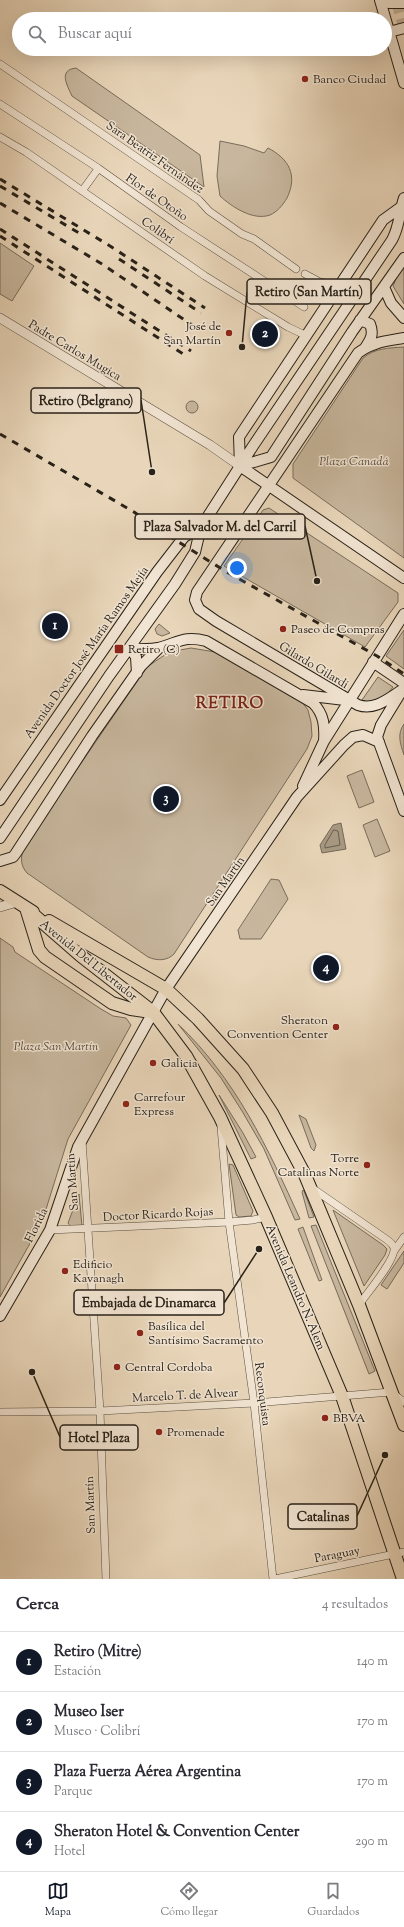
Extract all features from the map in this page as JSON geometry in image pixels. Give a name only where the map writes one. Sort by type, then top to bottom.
[{"type":"main road","points":[[380,0],[383,12]]},
{"type":"main road","points":[[384,0],[389,3],[404,3]]},
{"type":"main road","points":[[392,31],[404,28]]},
{"type":"main road","points":[[392,42],[404,83]]},
{"type":"main road","name":"Avenida Doctor José María Ramos Mejía","points":[[240,466],[239,437],[383,220],[403,207]]},
{"type":"main road","name":"Avenida Doctor José María Ramos Mejía","points":[[0,838],[130,648],[176,584],[195,552],[201,527],[240,466],[392,240],[398,228],[403,207]]},
{"type":"main road","points":[[240,466],[271,458],[360,320],[404,258]]},
{"type":"main road","points":[[384,287],[391,303],[404,318]]},
{"type":"main road","points":[[360,320],[370,324],[372,330],[372,338],[365,348]]},
{"type":"main road","points":[[269,486],[358,353],[379,342],[404,338]]},
{"type":"main road","points":[[240,466],[404,578]]},
{"type":"main road","name":"Gilardo Gilardi","points":[[269,486],[197,592],[195,604],[204,613],[216,621],[348,701]]},
{"type":"main road","name":"Avenida Doctor José María Ramos Mejía","points":[[0,800],[157,572],[184,537],[201,527]]},
{"type":"main road","name":"San Martín","points":[[298,797],[324,741],[404,614]]},
{"type":"main road","name":"Gilardo Gilardi","points":[[159,648],[179,640],[206,641],[300,695],[348,701]]},
{"type":"main road","points":[[130,648],[159,648]]},
{"type":"main road","points":[[130,648],[136,657],[137,673]]},
{"type":"main road","points":[[0,861],[13,857],[16,853],[82,750],[141,666],[159,648]]},
{"type":"main road","points":[[373,662],[403,687]]},
{"type":"main road","points":[[348,701],[362,707],[371,707],[403,687]]},
{"type":"main road","points":[[403,687],[381,725],[377,737],[404,810]]},
{"type":"main road","points":[[300,695],[313,703],[320,711],[324,724],[324,741]]},
{"type":"main road","name":"San Martín","points":[[82,1139],[166,989],[298,797],[344,745],[353,737],[363,735],[378,742]]},
{"type":"main road","name":"Avenida Del Libertador","points":[[0,891],[21,905],[166,989]]},
{"type":"main road","points":[[21,905],[38,950],[45,957],[112,1003],[131,1010],[153,1012]]},
{"type":"main road","name":"Avenida Del Libertador","points":[[21,905],[81,956],[153,1012]]},
{"type":"main road","points":[[166,989],[198,1019],[243,1069],[296,1155],[359,1305],[404,1425]]},
{"type":"main road","name":"Avenida Leandro N. Alem","points":[[153,1012],[186,1056],[220,1117],[266,1217],[342,1396],[399,1553],[403,1579]]},
{"type":"main road","name":"Florida","points":[[0,1316],[50,1230],[82,1139]]},
{"type":"street","name":"Sara Beatriz Fernández","points":[[0,64],[199,200],[209,211],[235,229],[254,239],[296,269]]},
{"type":"street","name":"Flor de Otoño","points":[[0,104],[98,169],[181,227],[304,307]]},
{"type":"street","name":"Colibrí","points":[[0,137],[26,152],[205,276],[288,327],[306,336]]},
{"type":"street","points":[[82,191],[98,169]]},
{"type":"street","points":[[305,274],[320,282],[340,286]]},
{"type":"street","name":"Padre Carlos Mugica","points":[[0,318],[190,432],[240,466]]},
{"type":"street","points":[[0,906],[21,905]]},
{"type":"street","name":"Reconquista","points":[[220,1117],[229,1222],[254,1403],[274,1579]]},
{"type":"street","name":"San Martín","points":[[82,1139],[100,1411],[106,1579]]},
{"type":"street","points":[[310,1187],[386,1239],[393,1246],[394,1252]]},
{"type":"street","name":"Doctor Ricardo Rojas","points":[[50,1230],[229,1222],[253,1220],[266,1217]]},
{"type":"street","points":[[359,1305],[390,1261],[404,1237]]},
{"type":"street","points":[[391,1392],[404,1402]]},
{"type":"street","name":"Marcelo T. de Alvear","points":[[0,1412],[100,1411],[254,1403],[391,1392]]},
{"type":"street","name":"Paraguay","points":[[274,1579],[399,1553]]},
{"type":"green space","points":[[76,68],[200,155],[204,187],[72,96],[65,79],[67,72],[70,69]]},
{"type":"green space","points":[[220,141],[244,146],[264,153],[268,148],[281,157],[290,168],[292,182],[287,198],[280,208],[270,215],[250,215],[230,204],[220,196],[217,176]]},
{"type":"green space","points":[[0,243],[34,266],[12,301],[0,294]]},
{"type":"green space","points":[[404,265],[404,304],[393,286],[400,269]]},
{"type":"green space","name":"Plaza Canadá","points":[[404,347],[404,558],[293,478],[293,464],[363,358],[377,350]]},
{"type":"green space","points":[[192,401],[196,403],[198,407],[196,411],[192,413],[188,411],[186,407],[188,403]]},
{"type":"green space","points":[[269,508],[398,593],[398,602],[365,647],[224,566],[263,510]]},
{"type":"green space","points":[[159,624],[170,633],[162,636],[157,634],[155,629]]},
{"type":"green space","points":[[404,630],[404,669],[386,656]]},
{"type":"green space","points":[[191,648],[215,652],[302,702],[308,710],[312,736],[307,749],[174,954],[168,958],[158,960],[148,957],[27,873],[22,864],[22,855],[23,848],[147,667],[169,652]]},
{"type":"green space","points":[[378,677],[393,687],[385,697],[369,703],[362,700]]},
{"type":"green space","points":[[404,724],[404,755],[400,743],[400,731]]},
{"type":"green space","points":[[362,770],[374,802],[359,808],[347,776]]},
{"type":"green space","points":[[377,819],[390,851],[375,857],[363,825]]},
{"type":"green space","points":[[271,879],[279,880],[288,899],[261,939],[240,939],[238,930]]},
{"type":"green space","name":"Plaza San Martín","points":[[0,938],[13,947],[15,952],[101,1009],[113,1016],[126,1018],[131,1025],[68,1139],[42,1222],[0,1297]]},
{"type":"green space","points":[[178,1024],[217,1067],[233,1091],[262,1140],[300,1219],[295,1220],[264,1149],[242,1111],[221,1078]]},
{"type":"green space","points":[[219,1095],[243,1133],[256,1157],[251,1159]]},
{"type":"green space","points":[[299,1115],[306,1119],[316,1145],[314,1151],[311,1148]]},
{"type":"green space","points":[[229,1164],[233,1165],[253,1211],[251,1216],[239,1217],[236,1215]]},
{"type":"green space","points":[[303,1190],[314,1217],[309,1218],[302,1192]]},
{"type":"green space","points":[[79,1194],[82,1226],[71,1227],[68,1223]]},
{"type":"green space","points":[[333,1210],[387,1249],[385,1255],[364,1286]]},
{"type":"green space","points":[[316,1225],[375,1371],[369,1374],[311,1226]]},
{"type":"green space","points":[[303,1227],[322,1280],[319,1281],[298,1229]]},
{"type":"green space","points":[[404,1251],[404,1263],[387,1289],[381,1285]]},
{"type":"water","points":[[341,823],[346,849],[322,853],[320,845],[333,825]]},
{"type":"tunnel","points":[[397,0],[404,24]]},
{"type":"railway","points":[[0,179],[110,246],[205,308]]},
{"type":"railway","points":[[0,186],[79,233]]},
{"type":"railway","points":[[0,203],[102,264],[192,325]]},
{"type":"railway","points":[[0,229],[191,351]]},
{"type":"railway","points":[[0,236],[188,357]]},
{"type":"railway","points":[[119,259],[201,313]]},
{"type":"railway","points":[[0,434],[134,512],[161,531],[225,571],[377,656],[404,674]]},
{"type":"place","name":"Banco Ciudad","points":[[305,79]]},
{"type":"place","name":"José de San Martín","points":[[229,333]]},
{"type":"place","name":"Museo Iser","points":[[265,334]]},
{"type":"place","name":"Retiro (San Martín)","points":[[242,347]]},
{"type":"place","name":"Retiro (Belgrano)","points":[[152,472]]},
{"type":"place","name":"Plaza Salvador M. del Carril","points":[[317,581]]},
{"type":"place","name":"Retiro (Mitre)","points":[[55,626]]},
{"type":"place","name":"Paseo de Compras","points":[[283,629]]},
{"type":"place","name":"Retiro (C)","points":[[119,649]]},
{"type":"place","name":"Plaza Fuerza Aérea Argentina","points":[[166,799]]},
{"type":"place","name":"Sheraton Hotel & Convention Center","points":[[326,968]]},
{"type":"place","name":"Sheraton Convention Center","points":[[336,1027]]},
{"type":"place","name":"Galicia","points":[[153,1063]]},
{"type":"place","name":"Carrefour Express","points":[[126,1104]]},
{"type":"place","name":"Torre Catalinas Norte","points":[[367,1165]]},
{"type":"place","name":"Embajada de Dinamarca","points":[[259,1249]]},
{"type":"place","name":"Edificio Kavanagh","points":[[65,1271]]},
{"type":"place","name":"Basílica del Santísimo Sacramento","points":[[140,1333]]},
{"type":"place","name":"Central Cordoba","points":[[117,1367]]},
{"type":"place","name":"Hotel Plaza","points":[[32,1372]]},
{"type":"place","name":"BBVA","points":[[325,1418]]},
{"type":"place","name":"Promenade","points":[[159,1432]]},
{"type":"place","name":"Catalinas","points":[[385,1455]]},
{"type":"district","name":"RETIRO","points":[[230,702]]}]
